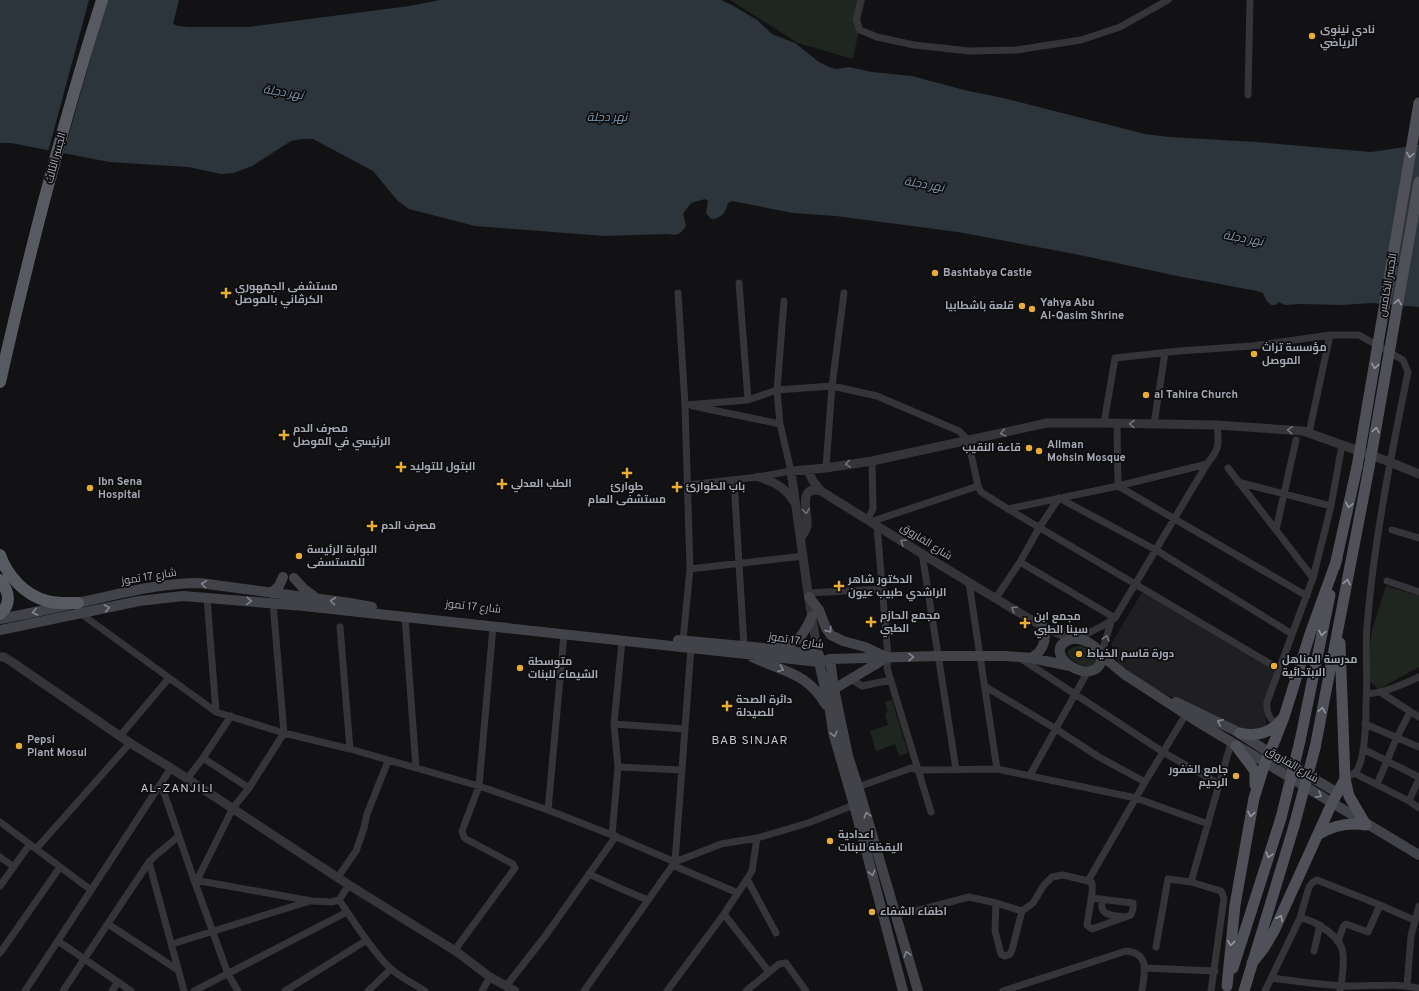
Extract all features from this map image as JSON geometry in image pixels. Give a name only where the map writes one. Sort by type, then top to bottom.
[{"type":"highway","name":"الجسر الثالث","points":[[12,317],[46,173],[96,0]]},
{"type":"highway","name":"الجسر الثالث","points":[[12,317],[54,164],[102,0]]},
{"type":"highway","points":[[0,354],[12,317]]},
{"type":"highway","points":[[0,382],[12,317]]},
{"type":"highway","points":[[0,555],[4,566],[24,590],[46,601],[79,608]]},
{"type":"highway","points":[[0,580],[7,590],[8,600],[7,607],[0,614]]},
{"type":"main road","name":"الجسر الخامس","points":[[1337,559],[1358,467],[1419,103]]},
{"type":"main road","name":"الجسر الخامس","points":[[1338,626],[1369,468],[1419,182]]},
{"type":"main road","points":[[1254,798],[1337,559]]},
{"type":"main road","points":[[1227,989],[1281,818],[1300,741],[1337,559]]},
{"type":"main road","points":[[272,598],[283,577]]},
{"type":"main road","points":[[294,578],[304,589],[316,598]]},
{"type":"main road","name":"شارع 17 تموز","points":[[0,630],[138,590],[184,583],[200,583],[272,598],[405,617],[691,648],[744,650],[773,649],[818,658]]},
{"type":"main road","points":[[138,590],[139,601]]},
{"type":"main road","points":[[808,595],[819,610],[826,628],[831,635],[843,641],[865,646],[888,657]]},
{"type":"main road","name":"شارع 17 تموز","points":[[0,619],[183,596],[207,598],[316,598],[387,610],[684,640],[744,650],[818,658],[938,656]]},
{"type":"main road","points":[[773,649],[785,647],[796,642],[803,633],[812,616]]},
{"type":"main road","points":[[1031,658],[1038,653],[1044,642],[1045,633],[1042,625]]},
{"type":"main road","points":[[1244,991],[1294,826],[1315,748],[1338,626]]},
{"type":"main road","points":[[1338,626],[1345,754],[1350,776],[1349,796],[1366,825]]},
{"type":"main road","points":[[1070,666],[1063,660],[1060,650],[1064,643],[1076,639]]},
{"type":"main road","name":"شارع الفاروق","points":[[1076,639],[1094,646],[1102,656],[1124,674],[1186,714],[1366,825],[1419,855]]},
{"type":"main road","points":[[744,650],[763,662],[801,678],[812,686],[821,696],[830,712]]},
{"type":"main road","name":"شارع الفاروق","points":[[938,656],[1031,658],[1070,666],[1078,670],[1110,671],[1124,674]]},
{"type":"main road","points":[[1089,671],[1100,664],[1102,656]]},
{"type":"main road","points":[[834,689],[888,657]]},
{"type":"main road","points":[[818,658],[835,739],[903,991]]},
{"type":"main road","points":[[830,659],[834,689],[848,756],[918,991]]},
{"type":"main road","name":"شارع الفاروق","points":[[1155,694],[1209,717],[1240,733],[1338,792]]},
{"type":"main road","points":[[1240,733],[1258,734],[1269,731],[1281,721]]},
{"type":"main road","points":[[1227,989],[1230,945],[1254,798],[1255,772],[1250,763],[1234,744]]},
{"type":"main road","points":[[1252,963],[1264,948],[1274,931],[1332,803],[1350,776]]},
{"type":"main road","points":[[1319,834],[1333,826],[1341,824],[1358,823],[1366,825]]},
{"type":"main road","points":[[889,940],[902,937]]},
{"type":"street","points":[[861,0],[856,19],[860,30],[876,37],[914,45],[969,51],[1016,50],[1081,40],[1120,27],[1168,0]]},
{"type":"street","points":[[1248,95],[1250,0]]},
{"type":"street","points":[[739,283],[748,400]]},
{"type":"street","points":[[678,293],[685,405],[690,569],[684,640]]},
{"type":"street","points":[[826,468],[832,386],[844,293]]},
{"type":"street","points":[[784,301],[777,390],[780,424],[791,471],[818,658]]},
{"type":"street","points":[[1309,432],[1330,335]]},
{"type":"street","points":[[1104,423],[1115,358],[1252,346],[1330,335],[1360,336],[1403,360],[1408,372],[1374,552],[1367,624],[1367,694],[1363,749],[1359,766],[1350,776],[1377,784],[1419,808]]},
{"type":"street","points":[[1154,424],[1164,353]]},
{"type":"street","points":[[685,405],[748,400],[777,390],[832,386],[877,396],[959,431],[968,440],[978,486],[981,492],[1008,510],[1279,669]]},
{"type":"street","points":[[685,405],[780,424]]},
{"type":"street","points":[[688,485],[872,461],[1047,423],[1217,425],[1297,430],[1309,432],[1419,474]]},
{"type":"street","points":[[1117,424],[1118,486]]},
{"type":"street","points":[[1102,656],[1113,620],[1136,585],[1219,444],[1217,425]]},
{"type":"street","points":[[1276,530],[1296,440]]},
{"type":"street","points":[[1281,721],[1270,718],[1266,707],[1268,696],[1313,578],[1331,506],[1342,445]]},
{"type":"street","points":[[872,461],[872,522],[883,589],[888,657],[887,668],[931,812]]},
{"type":"street","points":[[1008,510],[1118,486],[1207,464]]},
{"type":"street","points":[[1228,468],[1313,578]]},
{"type":"street","points":[[808,470],[813,481],[821,491]]},
{"type":"street","points":[[758,477],[770,481],[780,487],[789,495],[796,505]]},
{"type":"street","points":[[734,480],[744,650]]},
{"type":"street","points":[[1238,482],[1331,506]]},
{"type":"street","points":[[872,522],[978,486]]},
{"type":"street","points":[[1118,486],[1307,596]]},
{"type":"street","points":[[801,537],[807,525],[805,497],[810,491],[821,491]]},
{"type":"street","name":"شارع الفاروق","points":[[821,491],[969,583],[1042,625],[1058,633],[1076,639]]},
{"type":"street","points":[[996,598],[1059,498]]},
{"type":"street","points":[[1059,498],[1156,550],[1292,634]]},
{"type":"street","points":[[1392,530],[1419,538]]},
{"type":"street","points":[[922,553],[956,769]]},
{"type":"street","points":[[690,569],[804,556]]},
{"type":"street","points":[[1020,562],[1113,620]]},
{"type":"street","points":[[1387,581],[1419,592]]},
{"type":"street","points":[[969,583],[979,656],[986,687],[997,769]]},
{"type":"street","points":[[808,595],[883,589]]},
{"type":"street","points":[[207,598],[216,712]]},
{"type":"street","points":[[194,880],[198,878],[233,808],[249,788],[284,733],[272,598]]},
{"type":"street","points":[[79,608],[169,678],[216,712],[284,733],[350,749],[479,786],[548,810],[614,836],[738,893]]},
{"type":"street","points":[[405,617],[416,768]]},
{"type":"street","points":[[1076,639],[1113,620]]},
{"type":"street","points":[[340,627],[350,749]]},
{"type":"street","points":[[457,952],[457,947],[515,868],[513,864],[466,839],[463,834],[463,828],[479,786],[493,627]]},
{"type":"street","points":[[548,810],[564,635]]},
{"type":"street","points":[[507,985],[545,937],[614,836],[618,766],[614,724],[622,641]]},
{"type":"street","points":[[584,991],[674,864],[691,648]]},
{"type":"street","points":[[0,657],[4,657],[16,664],[130,743],[233,808],[349,885],[457,952],[490,977],[507,985],[515,991]]},
{"type":"street","points":[[1018,657],[1163,752],[1219,784]]},
{"type":"street","points":[[1030,775],[1089,671]]},
{"type":"street","points":[[1367,694],[1380,692],[1419,677]]},
{"type":"street","points":[[120,736],[169,678]]},
{"type":"street","points":[[850,679],[862,686],[891,680]]},
{"type":"street","points":[[986,687],[1099,757],[1145,782]]},
{"type":"street","points":[[1380,692],[1419,717]]},
{"type":"street","points":[[1377,784],[1388,761],[1396,737],[1410,712]]},
{"type":"street","points":[[1088,881],[1186,714]]},
{"type":"street","points":[[187,779],[231,716]]},
{"type":"street","points":[[614,724],[685,729]]},
{"type":"street","points":[[1365,724],[1419,747]]},
{"type":"street","points":[[36,849],[130,743]]},
{"type":"street","points":[[1191,882],[1219,784],[1234,744]]},
{"type":"street","points":[[1363,749],[1419,778],[1409,801]]},
{"type":"street","points":[[203,758],[249,788]]},
{"type":"street","points":[[338,877],[356,851],[367,814],[388,761]]},
{"type":"street","points":[[618,766],[682,770]]},
{"type":"street","points":[[25,991],[171,768]]},
{"type":"street","points":[[858,787],[911,768],[918,770],[997,769],[1136,798],[1208,824]]},
{"type":"street","points":[[161,784],[212,931],[228,974],[238,991]]},
{"type":"street","points":[[674,864],[721,844],[758,838],[808,823],[854,805]]},
{"type":"street","points":[[0,822],[91,890]]},
{"type":"street","points":[[63,991],[149,862],[179,836]]},
{"type":"street","points":[[667,991],[748,879],[752,871],[758,838]]},
{"type":"street","points":[[0,886],[30,844]]},
{"type":"street","points":[[0,857],[14,867]]},
{"type":"street","points":[[149,862],[184,991]]},
{"type":"street","points":[[0,953],[60,867]]},
{"type":"street","points":[[589,874],[648,900]]},
{"type":"street","points":[[996,903],[995,931],[1001,954],[1005,956],[1010,954],[1012,950],[1022,911],[1033,903],[1044,885],[1052,877],[1063,875],[1092,883],[1093,889],[1090,898],[1087,925],[1092,929],[1131,916],[1133,903],[1090,898]]},
{"type":"street","points":[[748,879],[776,933]]},
{"type":"street","points":[[1156,947],[1168,879],[1191,882],[1221,891],[1224,898],[1211,991]]},
{"type":"street","points":[[194,880],[312,901],[331,902],[339,900],[349,885]]},
{"type":"street","points":[[1264,991],[1300,918],[1309,887],[1312,882],[1317,880],[1414,920]]},
{"type":"street","points":[[908,913],[969,897],[1022,911]]},
{"type":"street","points":[[1102,899],[1101,908],[1108,915],[1127,917]]},
{"type":"street","points":[[339,900],[367,940],[391,969],[423,990]]},
{"type":"street","points":[[172,944],[312,901]]},
{"type":"street","points":[[1338,942],[1343,927],[1346,924],[1368,932],[1380,905]]},
{"type":"street","points":[[1408,986],[1411,936],[1414,920],[1419,906]]},
{"type":"street","points":[[194,991],[347,912]]},
{"type":"street","points":[[724,914],[769,972]]},
{"type":"street","points":[[1300,918],[1320,925],[1338,942],[1343,952],[1340,988]]},
{"type":"street","points":[[108,924],[178,970]]},
{"type":"street","points":[[1314,951],[1320,925]]},
{"type":"street","points":[[58,940],[131,991]]},
{"type":"street","points":[[285,991],[367,940]]},
{"type":"street","points":[[1003,991],[1126,951],[1132,952],[1141,957],[1145,968],[1142,991]]},
{"type":"street","points":[[746,991],[779,964],[786,963],[806,991]]},
{"type":"street","points":[[1145,968],[1215,971]]},
{"type":"street","points":[[368,991],[391,969]]},
{"type":"street","points":[[482,991],[490,977]]},
{"type":"street","points":[[1271,978],[1340,988],[1381,984],[1419,988]]},
{"type":"street","points":[[112,991],[118,982]]},
{"type":"shaded area","points":[[730,0],[865,0],[853,59],[798,43]]},
{"type":"shaded area","points":[[1386,586],[1419,596],[1419,667],[1379,689],[1370,682],[1368,664],[1372,630]]},
{"type":"shaded area","points":[[1143,593],[1276,670],[1264,709],[1268,734],[1244,731],[1155,689],[1119,664],[1111,644]]},
{"type":"shaded area","points":[[1082,646],[1095,653],[1098,659],[1092,667],[1078,663],[1067,653],[1073,647]]},
{"type":"shaded area","points":[[892,700],[908,753],[899,756],[895,744],[876,751],[870,731],[888,725],[885,713],[888,712],[885,702]]},
{"type":"water","name":"نهر دجلة","points":[[0,0],[179,0],[173,24],[178,26],[248,27],[409,6],[440,0],[721,0],[757,20],[772,34],[795,43],[819,62],[829,67],[836,69],[849,67],[872,72],[912,76],[1145,134],[1371,152],[1419,145],[1419,307],[1371,303],[1343,305],[1285,305],[1279,302],[1275,305],[1271,305],[1266,300],[1263,293],[1257,291],[1172,275],[1080,255],[958,232],[836,216],[793,213],[732,201],[728,203],[724,212],[715,219],[711,219],[706,213],[708,201],[705,199],[691,203],[683,214],[686,225],[679,234],[674,235],[604,236],[475,226],[409,209],[398,201],[373,171],[313,139],[291,141],[252,166],[234,173],[221,174],[188,167],[109,162],[11,143],[0,143]]},
{"type":"pier","points":[[89,0],[107,0],[63,155],[48,152]]},
{"type":"place","name":"نادي نينوى الرياضي","points":[[1312,36]]},
{"type":"place","name":"Bashtabya Castle","points":[[935,273]]},
{"type":"place","name":"مستشفى الجمهوري الكرڤاني بالموصل","points":[[226,293]]},
{"type":"place","name":"قلعة باشطابيا","points":[[1022,306]]},
{"type":"place","name":"Yahya Abu Al-Qasim Shrine","points":[[1032,309]]},
{"type":"place","name":"مؤسسة تراث الموصل","points":[[1254,354]]},
{"type":"place","name":"al Tahira Church","points":[[1146,395]]},
{"type":"place","name":"مصرف الدم الرئيسي في الموصل","points":[[284,435]]},
{"type":"place","name":"قاعة النقيب","points":[[1029,448]]},
{"type":"place","name":"Allman Mohsin Mosque","points":[[1039,451]]},
{"type":"place","name":"البتول للتوليد","points":[[401,467]]},
{"type":"place","name":"طوارئ مستشفى العام","points":[[627,473]]},
{"type":"place","name":"الطب العدلي","points":[[502,484]]},
{"type":"place","name":"باب الطوارئ","points":[[677,487]]},
{"type":"place","name":"Ibn Sena Hospital","points":[[90,488]]},
{"type":"place","name":"مصرف الدم","points":[[372,526]]},
{"type":"place","name":"البوابة الرئيسة للمستسفى","points":[[299,556]]},
{"type":"place","name":"الدكتور شاهر الراشدي طبيب عيون","points":[[839,586]]},
{"type":"place","name":"مجمع الحازم الطبي","points":[[871,622]]},
{"type":"place","name":"مجمع ابن سينا الطبي","points":[[1025,623]]},
{"type":"place","name":"دورة قاسم الخياط","points":[[1079,654]]},
{"type":"place","name":"مدرسة المناهل الابتدائية","points":[[1274,666]]},
{"type":"place","name":"متوسطة الشيماء للبنات","points":[[520,668]]},
{"type":"place","name":"دائرة الصحة للصيدلة","points":[[727,706]]},
{"type":"place","name":"Pepsi Plant Mosul","points":[[19,746]]},
{"type":"place","name":"جامع الغفور الرحيم","points":[[1236,776]]},
{"type":"place","name":"اعدادية اليقظة للبنات","points":[[830,841]]},
{"type":"place","name":"اطفاء الشفاء","points":[[872,912]]},
{"type":"district","name":"BAB SINJAR","points":[[750,741]]},
{"type":"district","name":"AL-ZANJILI","points":[[177,789]]}]
